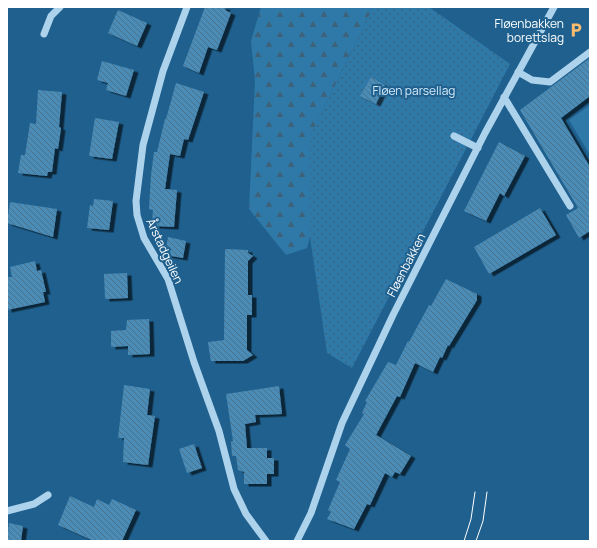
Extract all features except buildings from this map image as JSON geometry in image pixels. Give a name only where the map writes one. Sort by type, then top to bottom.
[{"type":"street","points":[[44,34],[51,16],[60,7]]},
{"type":"street","name":"Årstadgeilen","points":[[187,7],[163,71],[143,144],[136,201],[137,215],[144,238],[168,279],[194,362],[219,431],[234,489],[246,514],[266,541]]},
{"type":"street","name":"Fløenbakken","points":[[297,541],[311,513],[342,423],[393,315],[504,97],[554,7]]},
{"type":"street","points":[[518,72],[532,80],[550,82],[590,52]]},
{"type":"street","points":[[504,97],[570,206]]},
{"type":"street","points":[[454,136],[478,148]]},
{"type":"street","points":[[7,511],[34,504],[48,495]]},
{"type":"green space","points":[[261,7],[373,7],[310,136],[310,237],[307,248],[286,255],[249,209],[255,81],[251,41]]},
{"type":"green space","name":"Fløen parsellag","points":[[373,7],[429,7],[510,64],[352,368],[327,353],[310,237],[310,136]]},
{"type":"green space","points":[[590,105],[590,155],[569,120]]},
{"type":"tram line","points":[[464,541],[471,519],[475,492]]},
{"type":"tram line","points":[[476,541],[483,521],[487,492]]},
{"type":"place","name":"Fløenbakken borettslag","points":[[576,30]]}]
